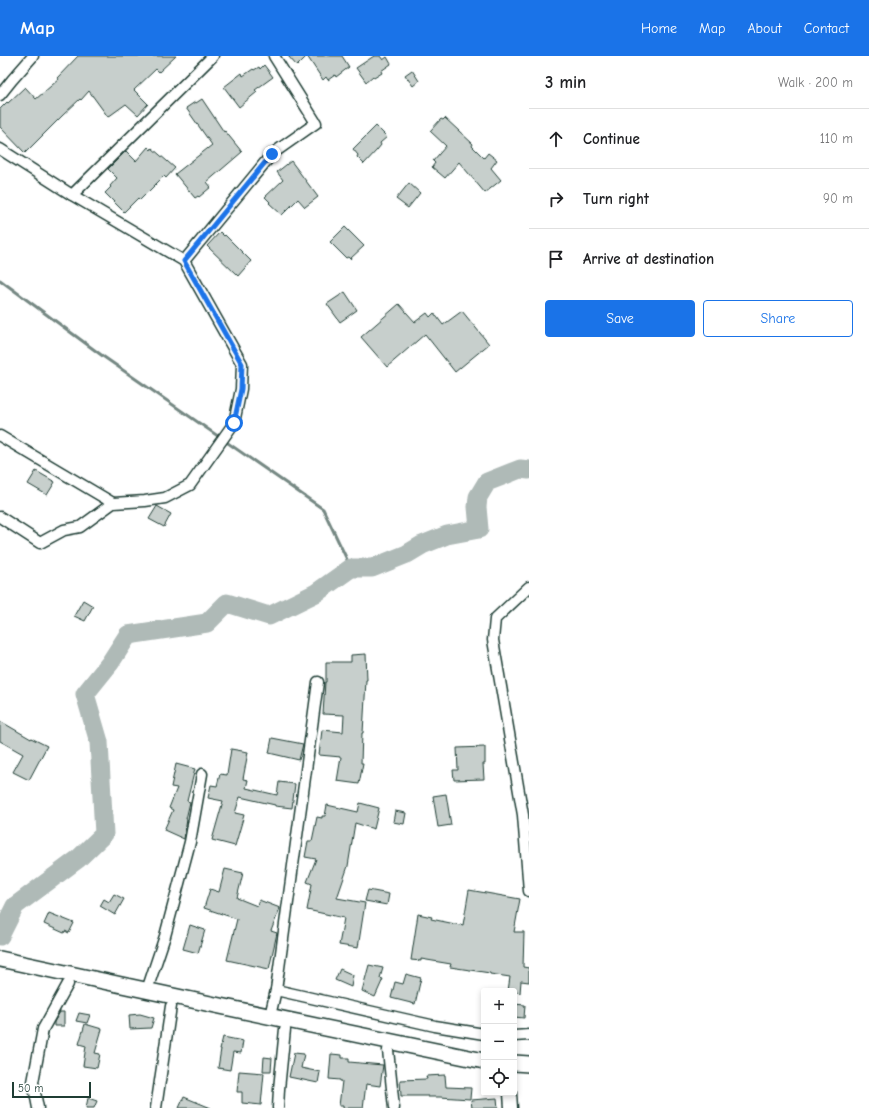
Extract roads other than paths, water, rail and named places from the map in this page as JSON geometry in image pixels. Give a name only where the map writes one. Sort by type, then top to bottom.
[{"type":"main road","points":[[0,958],[481,1060]]},
{"type":"main road","points":[[0,970],[481,1068]]},
{"type":"main road","points":[[517,1063],[529,1064]]},
{"type":"main road","points":[[517,1071],[529,1071]]},
{"type":"street","points":[[0,95],[33,56]]},
{"type":"street","points":[[72,195],[213,56]]},
{"type":"street","points":[[184,261],[272,154],[316,123],[274,56]]},
{"type":"street","points":[[0,149],[72,195],[184,261],[242,364],[241,389],[234,423],[190,485],[165,498],[113,503],[80,527],[64,530],[40,543],[0,517]]},
{"type":"street","points":[[0,436],[113,503]]},
{"type":"street","points":[[529,587],[495,619],[493,640],[526,814],[529,891]]},
{"type":"street","points":[[270,1016],[276,990],[318,682]]},
{"type":"street","points":[[146,990],[165,936],[190,842],[202,774]]},
{"type":"street","points":[[38,1108],[33,1082],[43,1029],[68,984]]},
{"type":"street","points":[[276,990],[435,1026],[481,1034]]},
{"type":"street","points":[[156,1108],[171,1006]]},
{"type":"street","points":[[278,1108],[285,1029]]},
{"type":"street","points":[[517,1036],[529,1035]]},
{"type":"street","points":[[388,1050],[394,1108]]},
{"type":"street","points":[[510,1096],[511,1108]]},
{"type":"waterway","points":[[0,280],[104,357],[323,509],[351,568]]},
{"type":"waterway","points":[[0,936],[15,906],[78,859],[104,834],[99,742],[85,694],[110,663],[128,635],[207,623],[227,603],[269,616],[316,593],[351,568],[372,568],[407,554],[422,545],[447,535],[479,529],[477,507],[478,497],[487,482],[520,469],[529,470]]}]
